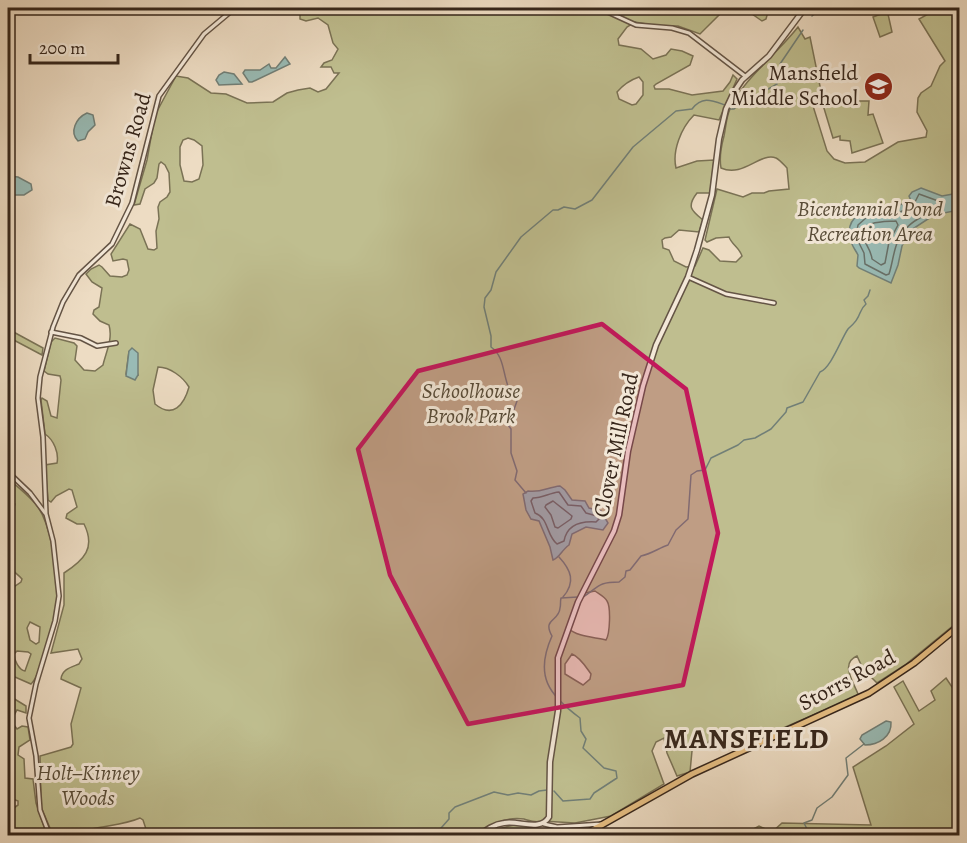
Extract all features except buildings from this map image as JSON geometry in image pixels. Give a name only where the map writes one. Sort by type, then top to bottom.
[{"type":"main road","name":"Storrs Road","points":[[582,836],[692,774],[869,693],[914,663],[960,625]]},
{"type":"street","name":"Browns Road","points":[[50,836],[40,810],[36,756],[29,718],[36,684],[55,621],[59,596],[54,547],[46,514],[43,437],[38,391],[51,332],[59,310],[76,279],[112,244],[121,228],[137,189],[159,96],[204,33],[235,8]]},
{"type":"street","points":[[599,8],[636,25],[682,30],[745,76]]},
{"type":"street","name":"Clover Mill Road","points":[[544,824],[550,814],[550,762],[558,702],[558,658],[579,602],[610,543],[619,515],[628,451],[643,386],[656,345],[688,277],[697,250],[711,195],[726,109],[745,76],[769,56],[805,8]]},
{"type":"street","points":[[688,277],[726,294],[774,303]]},
{"type":"street","points":[[51,332],[81,338],[98,346],[116,343]]},
{"type":"street","points":[[8,472],[30,493],[46,514]]},
{"type":"street","points":[[478,836],[489,828],[504,823],[544,824],[557,827],[603,824]]},
{"type":"highlighted area","points":[[602,324],[686,389],[718,533],[683,685],[468,724],[390,575],[358,449],[418,371]]},
{"type":"green space","name":"Schoolhouse Brook Park","points":[[300,8],[724,8],[700,34],[678,26],[658,26],[635,22],[627,27],[618,39],[619,45],[641,49],[653,59],[666,55],[671,49],[693,56],[690,65],[656,84],[655,89],[669,89],[692,95],[723,91],[733,75],[737,79],[719,120],[694,115],[682,133],[675,154],[676,168],[697,161],[714,160],[710,193],[697,193],[691,205],[693,211],[703,220],[699,232],[679,230],[671,237],[662,240],[663,248],[669,250],[674,261],[686,267],[695,266],[703,248],[709,250],[720,261],[736,262],[742,256],[729,237],[716,238],[707,242],[705,240],[717,189],[743,197],[752,193],[789,189],[787,168],[776,158],[764,158],[744,168],[729,170],[721,168],[720,156],[728,116],[736,98],[743,87],[798,27],[805,39],[810,37],[821,91],[814,99],[813,106],[827,151],[834,159],[845,163],[865,162],[898,142],[926,137],[927,131],[917,112],[918,98],[931,86],[940,66],[945,61],[919,19],[939,8],[954,8],[960,17],[960,620],[905,665],[877,683],[872,678],[872,672],[864,671],[857,656],[852,659],[849,663],[849,673],[858,694],[855,697],[755,740],[746,730],[729,736],[717,733],[706,746],[695,748],[692,751],[690,772],[677,776],[667,753],[664,738],[656,742],[652,751],[664,784],[611,816],[575,823],[535,822],[517,818],[492,825],[475,836],[145,836],[146,829],[140,818],[73,834],[53,835],[41,807],[40,756],[71,747],[73,744],[71,724],[81,688],[61,679],[65,671],[79,664],[82,659],[78,649],[51,653],[64,605],[64,573],[86,553],[89,540],[84,524],[77,524],[66,518],[67,514],[77,507],[72,490],[69,489],[56,496],[51,502],[48,500],[45,465],[57,463],[57,455],[53,443],[45,434],[41,400],[42,398],[47,401],[51,416],[57,418],[61,380],[60,376],[44,371],[51,342],[55,338],[74,343],[77,346],[75,360],[84,370],[95,371],[103,365],[110,340],[110,330],[109,325],[100,321],[93,314],[94,310],[99,307],[102,288],[92,282],[86,274],[99,265],[110,276],[127,275],[129,270],[127,260],[113,261],[111,254],[130,224],[140,229],[148,249],[157,248],[158,207],[170,192],[169,173],[161,162],[154,183],[145,189],[140,204],[134,205],[147,160],[155,115],[176,76],[188,78],[211,93],[226,94],[247,103],[273,102],[287,93],[310,88],[318,92],[326,89],[339,73],[334,73],[331,67],[321,67],[332,60],[338,49],[333,43],[328,25],[318,18],[306,21],[300,19]],"holes":[[[639,77],[643,82],[643,95],[636,104],[632,105],[619,99],[617,92],[627,83]],[[188,138],[202,146],[203,165],[199,179],[192,182],[184,181],[180,165],[180,147],[183,140]],[[129,351],[138,375],[126,374]],[[158,367],[176,373],[189,387],[181,404],[172,410],[155,404],[153,390]],[[595,591],[606,600],[610,620],[606,640],[581,635],[568,628],[580,594]],[[572,654],[591,674],[590,679],[583,685],[565,674],[565,664]]]},
{"type":"green space","points":[[747,8],[769,8],[766,19],[762,21]]},
{"type":"green space","points":[[888,14],[892,32],[880,37],[873,17]]},
{"type":"green space","points":[[856,95],[857,101],[869,101],[868,115],[873,114],[883,143],[852,153],[850,141],[840,140],[840,136],[833,138],[823,105]]},
{"type":"green space","points":[[8,329],[43,348],[42,355],[8,337]]},
{"type":"green space","points":[[8,478],[31,499],[43,515],[50,536],[56,571],[58,599],[56,613],[40,666],[31,684],[8,676],[8,591],[22,579],[10,567],[7,554],[8,532],[15,504],[13,501],[8,502]],"holes":[[[30,622],[40,627],[39,642],[36,644],[30,640],[27,628]],[[17,651],[31,654],[25,671],[16,662],[14,654]]]},
{"type":"green space","points":[[946,678],[952,687],[959,680],[959,835],[742,835],[759,826],[772,832],[782,823],[871,825],[853,767],[886,746],[914,724],[894,687],[903,681],[919,711],[935,700],[931,691]]},
{"type":"green space","points":[[8,695],[26,706],[26,713],[17,710],[11,721],[17,729],[22,726],[28,727],[30,740],[19,747],[18,755],[24,759],[25,778],[33,779],[36,803],[47,835],[8,835],[9,818],[18,805],[18,801],[8,797]]},
{"type":"green space","points":[[518,824],[532,828],[532,835],[486,836],[494,830]]},
{"type":"water","points":[[285,57],[290,64],[252,82],[249,82],[243,73],[245,70],[260,70],[269,64],[271,68],[276,68]]},
{"type":"water","points":[[224,72],[234,74],[242,84],[219,85],[216,80]]},
{"type":"water","points":[[87,113],[93,115],[95,125],[85,139],[78,141],[74,134],[75,126]]},
{"type":"water","points":[[8,176],[18,177],[31,184],[32,190],[24,195],[13,195],[8,209]]},
{"type":"water","points":[[921,188],[942,196],[959,193],[959,210],[934,215],[911,230],[902,246],[891,283],[859,268],[857,266],[858,255],[850,238],[849,229],[852,222],[863,213],[911,201],[909,196],[912,192]]},
{"type":"water","points":[[132,348],[138,353],[138,375],[135,380],[126,376],[129,351]]},
{"type":"water","points":[[560,486],[572,500],[585,501],[589,508],[601,511],[608,523],[603,530],[586,527],[572,534],[569,545],[553,560],[539,521],[531,519],[526,510],[523,494],[528,491]]},
{"type":"water","points":[[886,721],[891,722],[887,736],[875,744],[865,745],[860,739],[862,735]]},
{"type":"waterway","points":[[812,16],[822,8]]},
{"type":"waterway","points":[[729,109],[734,109],[751,95],[758,95],[777,84],[777,79],[781,74],[780,64],[803,30]]},
{"type":"waterway","points":[[526,493],[515,480],[517,471],[511,453],[511,429],[506,422],[512,415],[517,401],[508,385],[500,359],[491,347],[491,336],[484,307],[485,298],[491,290],[496,272],[521,237],[553,210],[564,207],[575,209],[592,200],[633,147],[676,111],[692,109],[703,101],[725,105]]},
{"type":"waterway","points":[[583,597],[602,584],[619,582],[641,556],[668,545],[676,530],[688,519],[691,475],[705,470],[711,458],[744,440],[755,438],[771,429],[787,408],[803,402],[820,372],[828,365],[848,329],[866,304],[864,300],[870,290]]},
{"type":"waterway","points":[[559,557],[567,567],[571,581],[563,597]]},
{"type":"waterway","points":[[554,791],[563,801],[590,799],[594,793],[617,778],[616,771],[604,768],[583,748],[586,739],[581,731],[580,718],[560,701],[548,683],[545,673],[544,662],[552,636],[549,630],[550,623],[559,612],[561,598],[578,597]]},
{"type":"waterway","points":[[806,836],[808,831],[804,823],[812,820],[817,808],[832,797],[848,775],[846,758],[864,744]]},
{"type":"waterway","points":[[434,836],[449,819],[449,813],[455,807],[494,792],[508,795],[518,793],[531,795],[547,790]]},
{"type":"place","name":"Mansfield Middle School","points":[[879,86]]},
{"type":"district","name":"MANSFIELD","points":[[747,739]]},
{"type":"park label","name":"Bicentennial Pond Recreation Area","points":[[870,222]]},
{"type":"park label","name":"Holt–Kinney Woods","points":[[88,786]]}]
